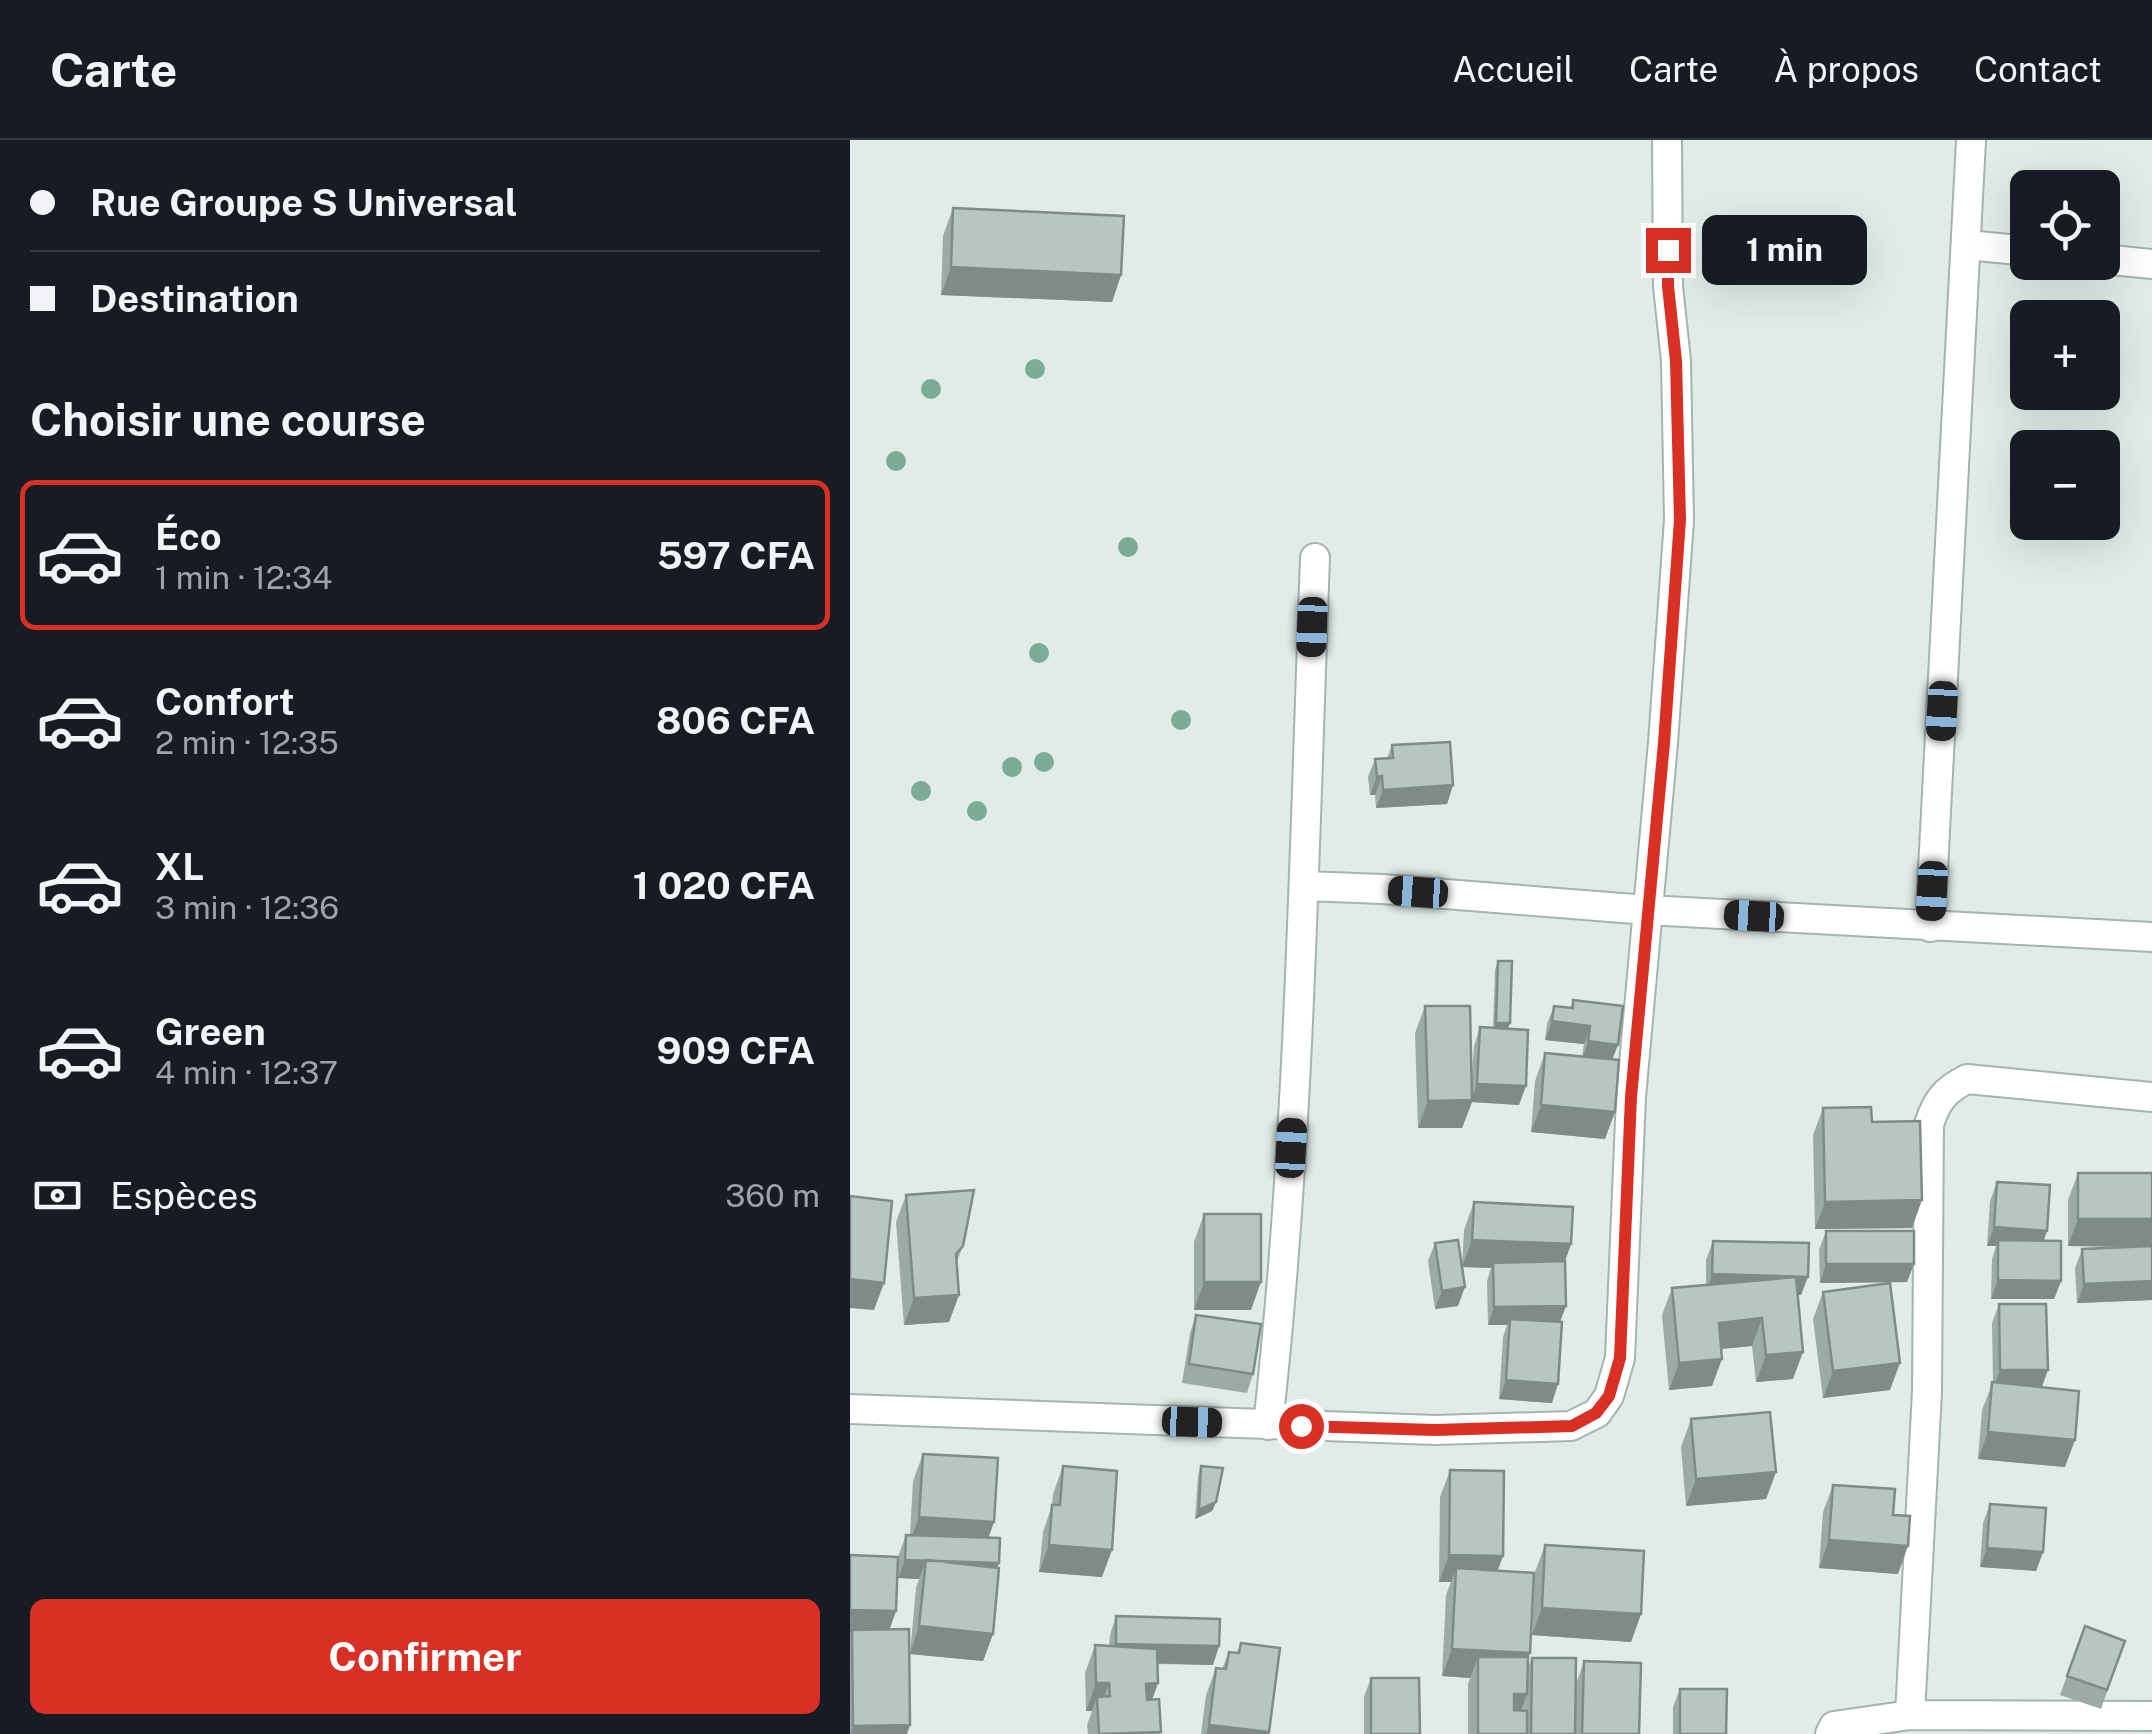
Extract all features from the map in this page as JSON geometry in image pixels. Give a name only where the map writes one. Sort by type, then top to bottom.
[{"type":"street","points":[[850,1409],[1435,1430],[1572,1426],[1596,1413],[1609,1396],[1620,1358],[1631,1097],[1680,520],[1676,361],[1668,286],[1667,140]]},
{"type":"street","points":[[1930,927],[1972,140]]},
{"type":"street","points":[[1968,244],[2010,249]]},
{"type":"street","points":[[2120,261],[2152,264]]},
{"type":"street","points":[[1268,1425],[1284,1284],[1298,974],[1306,886],[1315,558]]},
{"type":"street","points":[[1306,886],[1648,910],[2152,937]]},
{"type":"street","points":[[1910,1714],[1927,1391],[1930,1124],[1935,1106],[1947,1089],[1968,1079],[2152,1097]]},
{"type":"street","points":[[1830,1734],[1834,1726],[1910,1714],[2152,1716]]},
{"type":"building","points":[[953,208],[1124,216],[1121,275],[951,267]]},
{"type":"building","points":[[1450,742],[1453,785],[1383,790],[1375,759],[1393,758],[1392,745]]},
{"type":"building","points":[[1498,961],[1512,961],[1510,1023],[1496,1023]]},
{"type":"building","points":[[1573,1000],[1623,1006],[1618,1045],[1588,1041],[1590,1026],[1552,1021],[1554,1006],[1573,1008]]},
{"type":"building","points":[[1425,1006],[1470,1006],[1472,1100],[1428,1101]]},
{"type":"building","points":[[1480,1027],[1528,1030],[1526,1086],[1477,1084]]},
{"type":"building","points":[[1545,1053],[1619,1060],[1615,1112],[1541,1105]]},
{"type":"building","points":[[1871,1107],[1872,1122],[1920,1121],[1922,1200],[1825,1202],[1823,1108]]},
{"type":"building","points":[[2078,1173],[2152,1173],[2152,1219],[2078,1219]]},
{"type":"building","points":[[1997,1182],[2050,1185],[2047,1231],[1994,1227]]},
{"type":"building","points":[[974,1190],[963,1246],[956,1254],[959,1295],[914,1298],[906,1195]]},
{"type":"building","points":[[850,1196],[892,1201],[884,1283],[850,1279]]},
{"type":"building","points":[[1474,1202],[1573,1207],[1571,1244],[1472,1240]]},
{"type":"building","points":[[1204,1214],[1261,1214],[1261,1282],[1204,1282]]},
{"type":"building","points":[[1826,1231],[1914,1231],[1914,1264],[1826,1264]]},
{"type":"building","points":[[1458,1240],[1465,1287],[1442,1291],[1435,1243]]},
{"type":"building","points":[[1998,1240],[2061,1241],[2061,1281],[1998,1280]]},
{"type":"building","points":[[1713,1241],[1809,1243],[1808,1277],[1712,1274]]},
{"type":"building","points":[[2152,1246],[2152,1281],[2084,1284],[2082,1249]]},
{"type":"building","points":[[1565,1261],[1566,1306],[1494,1307],[1493,1263]]},
{"type":"building","points":[[1796,1277],[1803,1352],[1766,1355],[1762,1318],[1719,1323],[1722,1359],[1679,1363],[1672,1288]]},
{"type":"building","points":[[1890,1283],[1900,1363],[1833,1371],[1823,1292]]},
{"type":"building","points":[[1999,1304],[2046,1304],[2048,1370],[2000,1370]]},
{"type":"building","points":[[1196,1315],[1261,1324],[1253,1374],[1189,1364]]},
{"type":"building","points":[[1510,1319],[1562,1322],[1558,1384],[1506,1380]]},
{"type":"building","points":[[1992,1382],[2079,1391],[2075,1440],[1988,1432]]},
{"type":"building","points":[[1770,1412],[1776,1472],[1696,1479],[1691,1419]]},
{"type":"building","points":[[923,1454],[998,1458],[994,1522],[919,1517]]},
{"type":"building","points":[[1063,1466],[1117,1471],[1112,1550],[1049,1545],[1052,1505],[1060,1505]]},
{"type":"building","points":[[1201,1466],[1223,1468],[1216,1502],[1199,1510]]},
{"type":"building","points":[[1450,1470],[1504,1471],[1503,1556],[1449,1555]]},
{"type":"building","points":[[1833,1485],[1895,1489],[1893,1515],[1910,1516],[1908,1546],[1829,1540]]},
{"type":"building","points":[[1990,1504],[2046,1508],[2043,1552],[1987,1548]]},
{"type":"building","points":[[906,1535],[1000,1538],[999,1563],[905,1560]]},
{"type":"building","points":[[1545,1545],[1644,1551],[1641,1614],[1542,1608]]},
{"type":"building","points":[[850,1555],[898,1557],[896,1611],[850,1610]]},
{"type":"building","points":[[926,1560],[999,1568],[993,1634],[919,1626]]},
{"type":"building","points":[[1456,1568],[1534,1573],[1530,1653],[1452,1649]]},
{"type":"building","points":[[1116,1616],[1220,1619],[1219,1646],[1116,1644]]},
{"type":"building","points":[[2085,1626],[2125,1641],[2107,1690],[2067,1676]]},
{"type":"building","points":[[909,1629],[910,1725],[853,1726],[852,1630]]},
{"type":"building","points":[[1241,1643],[1280,1648],[1269,1732],[1209,1725],[1216,1668],[1226,1669],[1229,1652],[1239,1653]]},
{"type":"building","points":[[1095,1645],[1157,1649],[1158,1683],[1146,1684],[1147,1700],[1159,1699],[1161,1732],[1099,1734],[1097,1697],[1110,1696],[1109,1683],[1096,1683]]},
{"type":"building","points":[[1478,1657],[1528,1657],[1527,1694],[1514,1694],[1514,1710],[1527,1711],[1527,1734],[1478,1734]]},
{"type":"building","points":[[1532,1658],[1576,1658],[1575,1734],[1531,1734]]},
{"type":"building","points":[[1584,1661],[1641,1663],[1639,1734],[1582,1734]]},
{"type":"building","points":[[1371,1678],[1419,1678],[1420,1734],[1371,1734]]},
{"type":"building","points":[[1680,1689],[1727,1689],[1726,1734],[1680,1734]]},
{"type":"route","points":[[1301,1426],[1435,1430],[1572,1426],[1596,1413],[1609,1396],[1620,1358],[1631,1097],[1680,520],[1676,361],[1668,250]]}]
